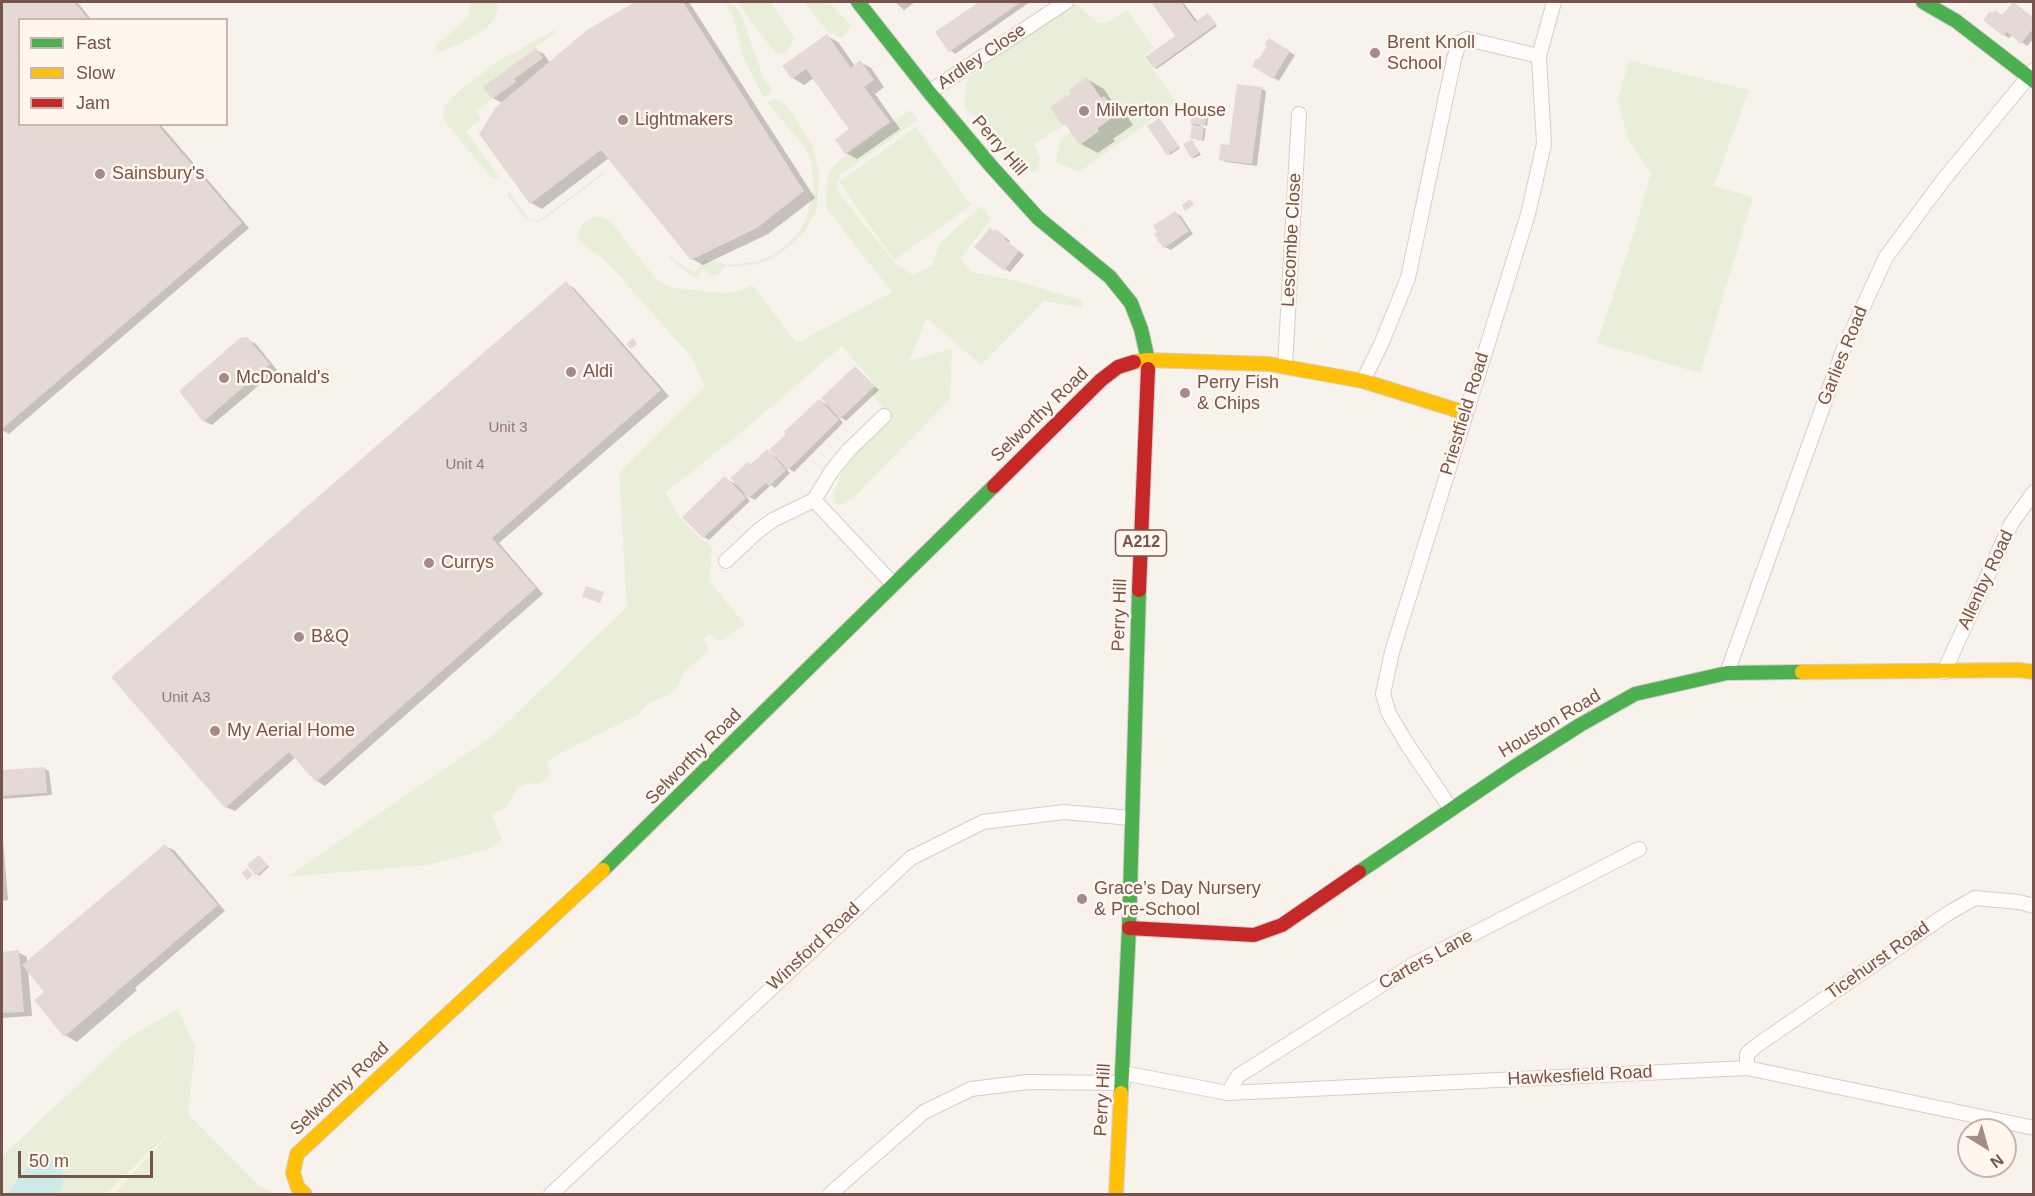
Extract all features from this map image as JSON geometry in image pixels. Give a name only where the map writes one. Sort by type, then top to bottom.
[{"type":"street","name":"Perry Hill","points":[[858,2],[929,92],[1038,218],[1110,277],[1131,303],[1141,329],[1148,360],[1129,928],[1116,1194]]},
{"type":"street","name":"Ardley Close","points":[[929,92],[1066,2]]},
{"type":"street","name":"Priestfield Road","points":[[1451,809],[1389,714],[1383,694],[1392,652],[1528,214],[1544,144],[1539,56],[1554,2]]},
{"type":"street","points":[[1923,2],[1956,21],[2032,76]]},
{"type":"street","points":[[1364,381],[1408,279],[1459,43],[1467,39],[1539,56]]},
{"type":"street","name":"Garlies Road","points":[[1727,673],[1844,348],[1886,257],[1944,179],[2032,76]]},
{"type":"street","name":"Lescombe Close","points":[[1285,366],[1299,114]]},
{"type":"street","name":"Selworthy Road","points":[[305,1194],[298,1188],[293,1173],[297,1154],[636,840],[1101,380],[1118,367],[1131,362],[1148,360],[1285,366],[1364,381],[1466,413]]},
{"type":"street","points":[[726,561],[773,520],[814,500],[831,472],[848,451],[884,416]]},
{"type":"street","name":"Allenby Road","points":[[1944,672],[2011,524],[2034,492]]},
{"type":"street","points":[[814,500],[894,585]]},
{"type":"street","name":"Houston Road","points":[[1129,928],[1254,935],[1282,925],[1451,809],[1580,725],[1635,694],[1727,673],[2019,670],[2034,672]]},
{"type":"street","name":"Winsford Road","points":[[551,1194],[911,858],[983,822],[1064,812],[1131,818]]},
{"type":"street","name":"Carters Lane","points":[[1228,1093],[1238,1076],[1416,963],[1639,849]]},
{"type":"street","name":"Ticehurst Road","points":[[1747,1068],[1747,1054],[1756,1046],[1947,914],[1975,898],[2019,902],[2034,906]]},
{"type":"street","name":"Hawkesfield Road","points":[[830,1194],[924,1112],[971,1089],[1028,1082],[1123,1078],[1228,1093],[1747,1068],[2034,1128]]},
{"type":"green space","points":[[470,2],[496,2],[498,8],[495,18],[486,29],[465,41],[436,52],[435,46],[470,16],[468,8]]},
{"type":"green space","points":[[738,2],[771,2],[794,38],[787,52],[777,55]]},
{"type":"green space","points":[[804,2],[829,2],[851,26],[842,38],[828,32]]},
{"type":"green space","points":[[730,3],[742,17],[764,80],[772,88],[768,95],[763,97],[744,58],[733,15],[726,5]]},
{"type":"green space","points":[[1076,4],[1098,23],[1108,23],[1127,10],[1154,48],[1143,57],[1177,102],[1079,172],[1056,162],[1060,141],[1071,132],[1080,144],[1098,132],[1097,129],[1117,114],[1104,96],[1101,98],[1087,78],[1069,90],[1071,93],[1050,107],[1063,126],[1034,144],[1040,159],[1039,167],[1034,173],[1007,157],[964,105],[967,79],[1068,7]]},
{"type":"green space","points":[[555,30],[557,32],[483,87],[492,99],[476,111],[481,119],[466,131],[499,177],[493,179],[444,121],[445,105],[459,91],[498,61]]},
{"type":"green space","points":[[1629,60],[1749,90],[1714,186],[1753,197],[1700,373],[1597,343],[1630,246],[1651,173],[1628,139],[1618,99]]},
{"type":"green space","points":[[776,99],[787,106],[812,144],[819,173],[817,210],[802,235],[792,245],[769,260],[755,265],[725,267],[718,275],[711,276],[702,268],[695,278],[671,260],[668,255],[695,273],[704,259],[729,265],[758,261],[773,255],[788,243],[800,230],[807,217],[814,188],[811,161],[804,146],[767,102]]},
{"type":"green space","points":[[910,110],[918,120],[841,174],[837,183],[838,192],[896,264],[913,275],[933,265],[939,244],[981,206],[991,219],[960,259],[972,272],[1018,281],[1083,301],[1081,307],[1044,301],[981,365],[927,318],[909,361],[952,349],[950,399],[856,495],[843,505],[837,505],[833,502],[834,493],[846,461],[852,458],[892,418],[871,394],[876,386],[842,346],[743,431],[665,493],[680,518],[703,541],[708,542],[712,550],[709,581],[745,624],[720,642],[709,634],[703,639],[709,651],[683,673],[677,688],[650,703],[637,715],[568,749],[547,762],[551,771],[547,778],[538,784],[529,783],[517,788],[507,806],[491,815],[502,839],[490,849],[427,865],[287,877],[495,734],[627,607],[619,473],[705,386],[693,359],[614,270],[580,242],[577,238],[582,224],[590,218],[601,216],[611,222],[656,279],[669,287],[721,293],[740,291],[752,285],[797,343],[892,292],[826,208],[826,193],[828,174],[836,163]]},
{"type":"green space","points":[[916,127],[971,205],[894,260],[839,182]]},
{"type":"green space","points":[[603,172],[605,173],[541,222],[526,220],[507,196],[509,191],[530,220],[540,220]]},
{"type":"green space","points":[[178,1009],[195,1047],[188,1114],[259,1186],[278,1194],[114,1194],[177,1125],[106,1194],[2,1194],[2,1156],[127,1039]]},
{"type":"water","points":[[45,1159],[57,1161],[63,1168],[63,1183],[59,1194],[7,1194],[22,1173]]},
{"type":"building","name":"Sainsbury's","points":[[2,2],[74,2],[87,18],[18,18],[18,126],[159,126],[242,223],[2,429]]},
{"type":"building","name":"Lightmakers","points":[[635,2],[683,2],[804,191],[757,228],[691,260],[601,150],[530,204],[479,134],[496,107],[587,30]]},
{"type":"building","points":[[979,2],[1021,2],[949,52],[935,32]]},
{"type":"building","points":[[1151,2],[1181,2],[1195,22],[1208,13],[1216,24],[1154,69],[1145,57],[1175,36]]},
{"type":"building","points":[[2013,2],[2034,18],[2034,33],[2031,31],[2021,44],[2007,32],[2003,36],[1983,20],[1990,11],[1992,13],[1995,10],[2002,15]]},
{"type":"building","points":[[827,34],[851,68],[860,60],[874,80],[864,87],[890,122],[845,154],[835,140],[849,129],[806,69],[792,79],[782,66]]},
{"type":"building","points":[[1269,38],[1290,51],[1273,79],[1252,66],[1267,46],[1264,45]]},
{"type":"building","points":[[536,48],[543,58],[514,79],[516,82],[492,99],[483,87]]},
{"type":"building","name":"Milverton House","points":[[1087,77],[1101,98],[1104,96],[1117,114],[1080,145],[1050,107],[1071,93],[1069,90]]},
{"type":"building","points":[[1237,84],[1262,87],[1252,164],[1219,160],[1221,144],[1229,145]]},
{"type":"building","points":[[1192,109],[1207,110],[1205,125],[1191,124]]},
{"type":"building","points":[[1159,118],[1179,147],[1167,155],[1147,126]]},
{"type":"building","points":[[1192,125],[1204,127],[1202,140],[1190,138]]},
{"type":"building","points":[[1192,139],[1199,153],[1191,158],[1183,144]]},
{"type":"building","points":[[1190,199],[1194,205],[1185,211],[1182,205]]},
{"type":"building","points":[[1175,211],[1189,231],[1164,248],[1154,234],[1157,232],[1153,226]]},
{"type":"building","points":[[990,228],[994,231],[996,229],[1019,251],[1004,271],[974,247]]},
{"type":"building","points":[[566,281],[661,390],[492,538],[536,588],[316,782],[289,752],[225,808],[111,677]]},
{"type":"building","name":"McDonald's","points":[[247,337],[270,364],[203,422],[179,391],[240,338]]},
{"type":"building","points":[[633,338],[637,344],[631,349],[626,344]]},
{"type":"building","points":[[855,366],[875,386],[840,419],[821,398]]},
{"type":"building","points":[[819,399],[839,420],[788,470],[769,450],[786,434],[784,432]]},
{"type":"building","points":[[767,449],[786,470],[769,486],[766,483],[749,498],[730,478],[748,462],[751,464]]},
{"type":"building","points":[[725,476],[746,498],[703,538],[682,517]]},
{"type":"building","points":[[586,586],[604,592],[600,603],[582,597]]},
{"type":"building","points":[[45,767],[47,793],[2,796],[2,770]]},
{"type":"building","points":[[165,844],[218,905],[64,1037],[34,1000],[44,992],[22,965]]},
{"type":"building","points":[[259,855],[268,866],[256,876],[247,865]]},
{"type":"building","points":[[247,868],[253,875],[247,880],[242,873]]},
{"type":"building","points":[[19,950],[24,1012],[2,1013],[2,952]]},
{"type":"traffic: fast","points":[[858,2],[929,92],[1038,218],[1110,277],[1131,303],[1141,329],[1148,369]]},
{"type":"traffic: fast","points":[[1923,2],[1956,21],[2034,81]]},
{"type":"traffic: fast","points":[[603,870],[994,486]]},
{"type":"traffic: fast","points":[[1121,1093],[1129,928],[1139,590]]},
{"type":"traffic: fast","points":[[1359,872],[1514,767],[1580,725],[1635,694],[1727,673],[1802,672]]},
{"type":"traffic: slow","points":[[1134,362],[1148,360],[1269,364],[1363,381],[1466,413]]},
{"type":"traffic: slow","points":[[1802,672],[2019,670],[2034,672]]},
{"type":"traffic: slow","points":[[305,1194],[298,1188],[293,1173],[297,1154],[603,870]]},
{"type":"traffic: slow","points":[[1116,1194],[1121,1093]]},
{"type":"traffic: jam","points":[[994,486],[1101,380],[1118,367],[1134,362]]},
{"type":"traffic: jam","points":[[1139,590],[1148,369]]},
{"type":"traffic: jam","points":[[1129,928],[1254,935],[1282,925],[1359,872]]},
{"type":"place","name":"Brent Knoll School","points":[[1375,53]]},
{"type":"place","name":"Milverton House","points":[[1084,111]]},
{"type":"place","name":"Lightmakers","points":[[623,120]]},
{"type":"place","name":"Sainsbury's","points":[[100,174]]},
{"type":"place","name":"Aldi","points":[[571,372]]},
{"type":"place","name":"McDonald's","points":[[224,378]]},
{"type":"place","name":"Perry Fish & Chips","points":[[1185,393]]},
{"type":"place","name":"Currys","points":[[429,563]]},
{"type":"place","name":"B&Q","points":[[299,637]]},
{"type":"place","name":"My Aerial Home","points":[[215,731]]},
{"type":"place","name":"Grace’s Day Nursery & Pre-School","points":[[1082,899]]}]
